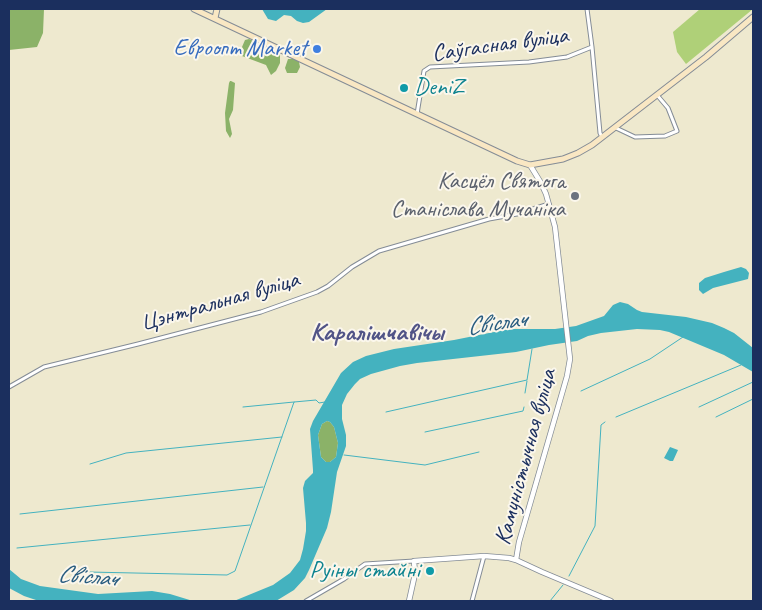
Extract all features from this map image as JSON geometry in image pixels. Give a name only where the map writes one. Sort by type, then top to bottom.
[{"type":"main road","points":[[194,9],[517,161],[530,165],[556,161],[585,150],[690,70],[753,17]]},
{"type":"main road","points":[[215,18],[218,9]]},
{"type":"street","name":"Саўгасная вуліца","points":[[587,9],[600,133],[603,138]]},
{"type":"street","name":"Саўгасная вуліца","points":[[417,114],[424,71],[430,67],[529,62],[567,58],[592,47]]},
{"type":"street","points":[[616,128],[635,137],[665,136],[677,131],[668,108],[657,95]]},
{"type":"street","points":[[530,165],[541,183],[549,204]]},
{"type":"street","name":"Камуністычная вуліца","points":[[306,601],[344,579],[365,564],[484,556],[516,560],[519,542],[569,365],[566,318],[556,233],[549,204]]},
{"type":"street","name":"Цэнтральная вуліца","points":[[9,387],[44,367],[261,312],[317,292],[328,286],[352,267],[379,251],[454,228],[517,214],[549,204]]},
{"type":"street","points":[[472,601],[484,556]]},
{"type":"street","points":[[516,560],[611,601]]},
{"type":"street","points":[[409,601],[415,574],[414,561]]},
{"type":"green space","points":[[9,9],[44,9],[43,33],[37,47],[9,50]]},
{"type":"green space","points":[[700,9],[753,9],[686,64],[677,52],[673,32]]},
{"type":"green space","points":[[249,39],[280,53],[280,63],[276,71],[271,75],[266,65],[242,56],[244,50],[242,47],[245,40]]},
{"type":"green space","points":[[288,59],[296,59],[299,62],[300,67],[297,73],[287,73],[285,68]]},
{"type":"green space","points":[[230,81],[235,83],[233,110],[229,119],[232,134],[230,138],[226,131],[225,113]]},
{"type":"green space","points":[[327,421],[334,427],[338,443],[336,457],[330,462],[326,462],[321,457],[318,435],[322,424]]},
{"type":"water","points":[[262,9],[327,9],[309,22],[303,23],[291,16],[284,15],[276,21],[268,19]]},
{"type":"water","points":[[741,267],[749,273],[748,279],[713,288],[703,294],[699,290],[699,283],[705,278]]},
{"type":"water","points":[[620,302],[642,312],[686,317],[724,328],[734,333],[753,348],[753,372],[724,355],[669,332],[637,329],[601,333],[577,341],[516,352],[417,363],[371,374],[360,379],[355,384],[347,394],[342,405],[346,446],[337,472],[327,528],[305,578],[294,590],[276,601],[234,601],[273,585],[290,573],[300,560],[306,531],[303,488],[305,481],[313,473],[310,429],[341,373],[353,362],[366,356],[394,349],[504,330],[555,329],[576,326],[604,316],[613,305]],"holes":[[[327,421],[334,427],[338,443],[336,457],[330,462],[326,462],[321,457],[318,435],[322,424]]]},
{"type":"water","points":[[670,447],[678,450],[673,461],[664,458]]},
{"type":"water","points":[[9,569],[21,579],[40,586],[98,594],[152,591],[193,601],[39,601],[9,588]]},
{"type":"waterway","points":[[581,391],[650,359],[683,337]]},
{"type":"waterway","points":[[386,412],[527,380],[532,349]]},
{"type":"waterway","points":[[616,417],[741,365]]},
{"type":"waterway","points":[[525,393],[527,381]]},
{"type":"waterway","points":[[699,407],[753,382]]},
{"type":"waterway","points":[[716,417],[753,399]]},
{"type":"waterway","name":"Свіслач","points":[[88,572],[227,575],[235,571],[294,402],[316,400],[319,403],[325,402]]},
{"type":"waterway","points":[[243,407],[294,402]]},
{"type":"waterway","points":[[425,432],[523,411],[524,407]]},
{"type":"waterway","points":[[569,576],[595,526],[601,425],[605,422]]},
{"type":"waterway","points":[[90,464],[126,453],[282,437]]},
{"type":"waterway","points":[[344,455],[425,465],[479,452]]},
{"type":"waterway","points":[[20,514],[263,487]]},
{"type":"waterway","points":[[17,548],[250,525]]},
{"type":"waterway","points":[[550,601],[563,585]]},
{"type":"place","name":"Евроопт Market","points":[[317,49]]},
{"type":"place","name":"DeniZ","points":[[404,88]]},
{"type":"place","name":"Касцёл Святога Станіслава Мучаніка","points":[[575,196]]},
{"type":"place","name":"Руіны стайні","points":[[430,571]]},
{"type":"district","name":"Каралішчавічы","points":[[377,333]]}]
